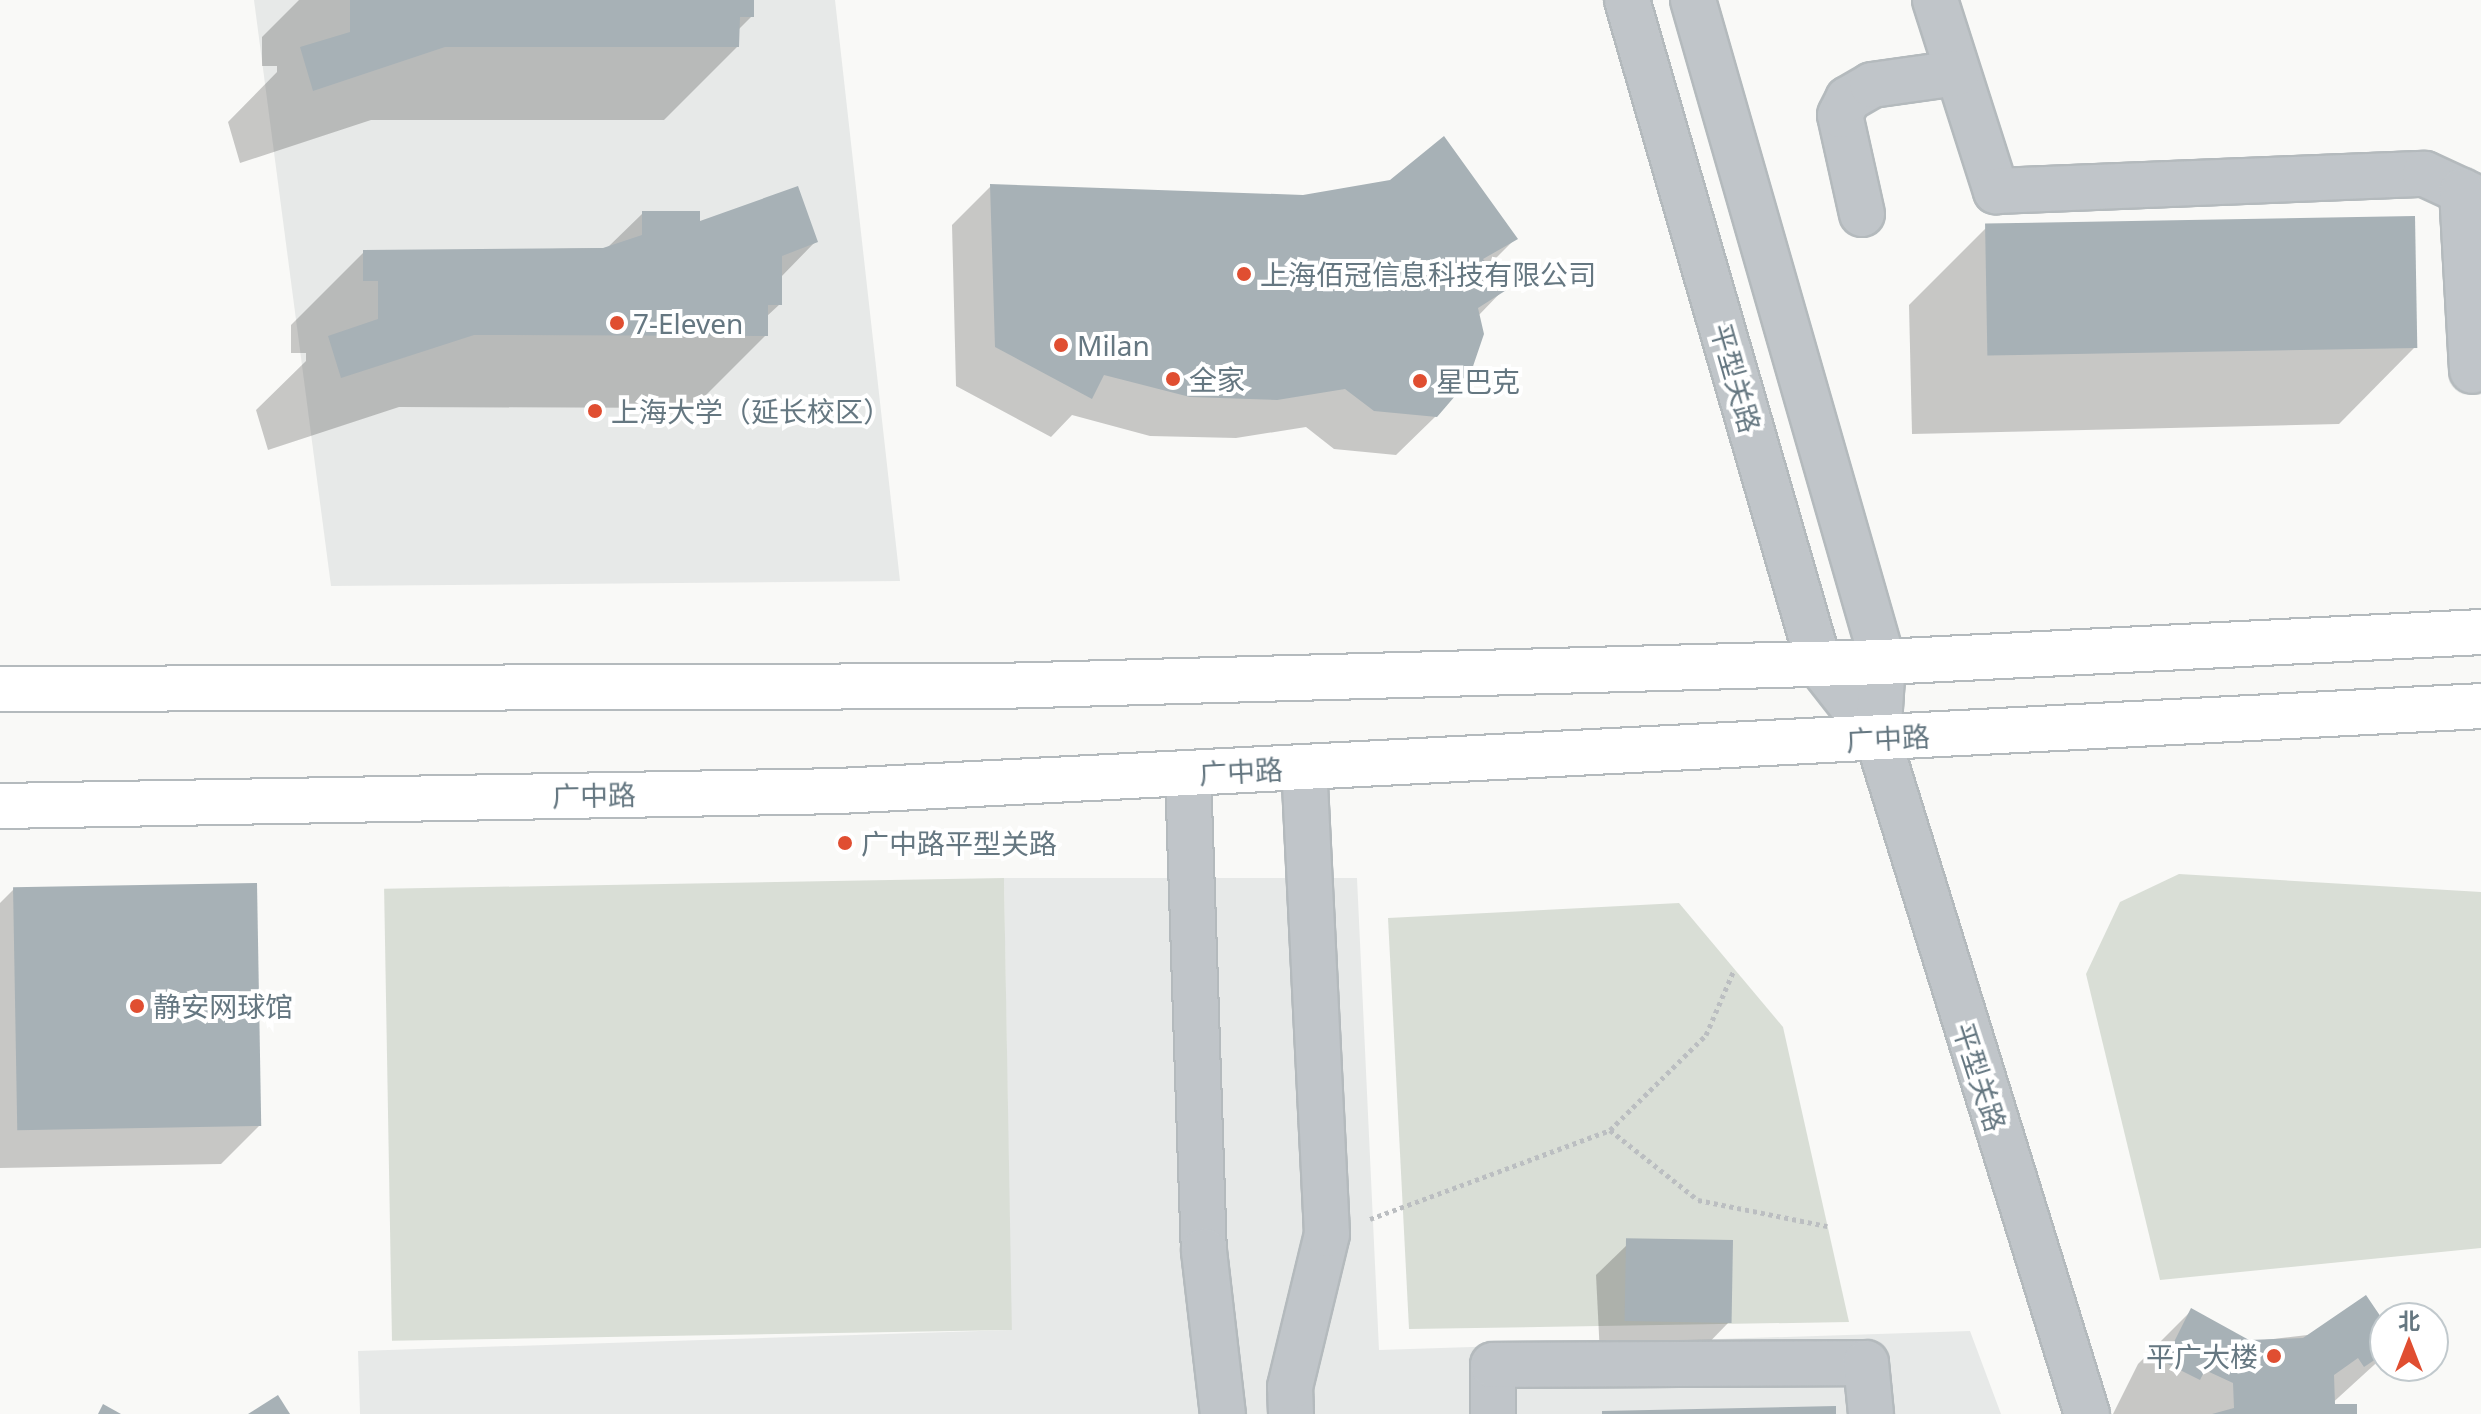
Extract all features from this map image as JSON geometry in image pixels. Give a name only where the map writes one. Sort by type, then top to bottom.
[{"type":"main road","points":[[0,689],[998,686],[1883,662],[2481,632]]},
{"type":"main road","name":"广中路","points":[[0,806],[839,791],[2481,706]]},
{"type":"street","name":"平型关路","points":[[1627,0],[1819,664],[1878,739]]},
{"type":"street","name":"平型关路","points":[[1693,0],[1883,662],[1878,739],[2087,1414]]},
{"type":"street","points":[[1935,0],[1996,191],[2425,174],[2472,195],[2472,371]]},
{"type":"street","points":[[1862,214],[1840,115],[1848,99],[1872,85],[1957,73]]},
{"type":"street","points":[[1291,1414],[1290,1387],[1327,1234],[1304,768]]},
{"type":"street","points":[[1188,773],[1204,1251],[1223,1414]]},
{"type":"street","points":[[1493,1414],[1493,1365],[1850,1363],[1866,1363],[1871,1414]]},
{"type":"path","points":[[1327,1234],[1610,1130],[1706,1035],[1734,970]]},
{"type":"path","points":[[1610,1130],[1698,1200],[1827,1226]]},
{"type":"shaded area","name":"上海大学（延长校区）","points":[[254,0],[835,0],[900,581],[331,586]]},
{"type":"shaded area","points":[[2179,874],[2481,892],[2481,1248],[2160,1280],[2086,974],[2120,902]]},
{"type":"shaded area","points":[[1004,878],[1357,878],[1379,1350],[1970,1331],[2001,1414],[360,1414],[358,1351],[1011,1330]]},
{"type":"shaded area","points":[[1004,878],[1012,1330],[392,1341],[384,889]]},
{"type":"shaded area","points":[[1679,903],[1783,1027],[1849,1322],[1409,1329],[1388,918]]},
{"type":"building","points":[[350,0],[754,0],[754,17],[740,17],[739,47],[445,47],[313,91],[300,47],[350,32]]},
{"type":"building","name":"上海佰冠信息科技有限公司","points":[[1444,136],[1518,239],[1483,259],[1508,289],[1478,308],[1484,334],[1468,381],[1437,417],[1374,411],[1345,389],[1277,400],[1190,397],[1104,375],[1092,399],[995,347],[990,184],[1303,195],[1390,180]]},
{"type":"building","points":[[798,186],[818,242],[782,256],[782,305],[768,305],[768,336],[474,335],[341,378],[328,336],[378,319],[378,281],[363,281],[363,250],[603,248],[642,235],[642,211],[700,211],[700,221]]},
{"type":"building","points":[[2415,216],[2417,348],[1987,355],[1985,224]]},
{"type":"building","name":"静安网球馆","points":[[257,883],[261,1126],[17,1130],[13,887]]},
{"type":"building","points":[[1626,1238],[1733,1240],[1732,1323],[1625,1321]]},
{"type":"building","name":"平广大楼","points":[[2366,1295],[2371,1302],[2369,1364],[2364,1367],[2358,1358],[2334,1375],[2335,1404],[2357,1404],[2357,1414],[2212,1414],[2234,1408],[2233,1383],[2205,1370],[2200,1380],[2164,1362],[2191,1308],[2249,1340],[2303,1338]]},
{"type":"building","points":[[278,1395],[290,1414],[248,1414]]},
{"type":"building","points":[[103,1404],[121,1414],[98,1414]]},
{"type":"building","points":[[1836,1406],[1836,1414],[1602,1414],[1602,1411]]},
{"type":"place","name":"上海佰冠信息科技有限公司","points":[[1244,274]]},
{"type":"place","name":"7-Eleven","points":[[617,323]]},
{"type":"place","name":"Milan","points":[[1061,345]]},
{"type":"place","name":"全家","points":[[1173,379]]},
{"type":"place","name":"星巴克","points":[[1420,381]]},
{"type":"place","name":"上海大学（延长校区）","points":[[595,411]]},
{"type":"place","name":"广中路平型关路","points":[[845,843]]},
{"type":"place","name":"静安网球馆","points":[[137,1006]]},
{"type":"place","name":"平广大楼","points":[[2274,1356]]}]
